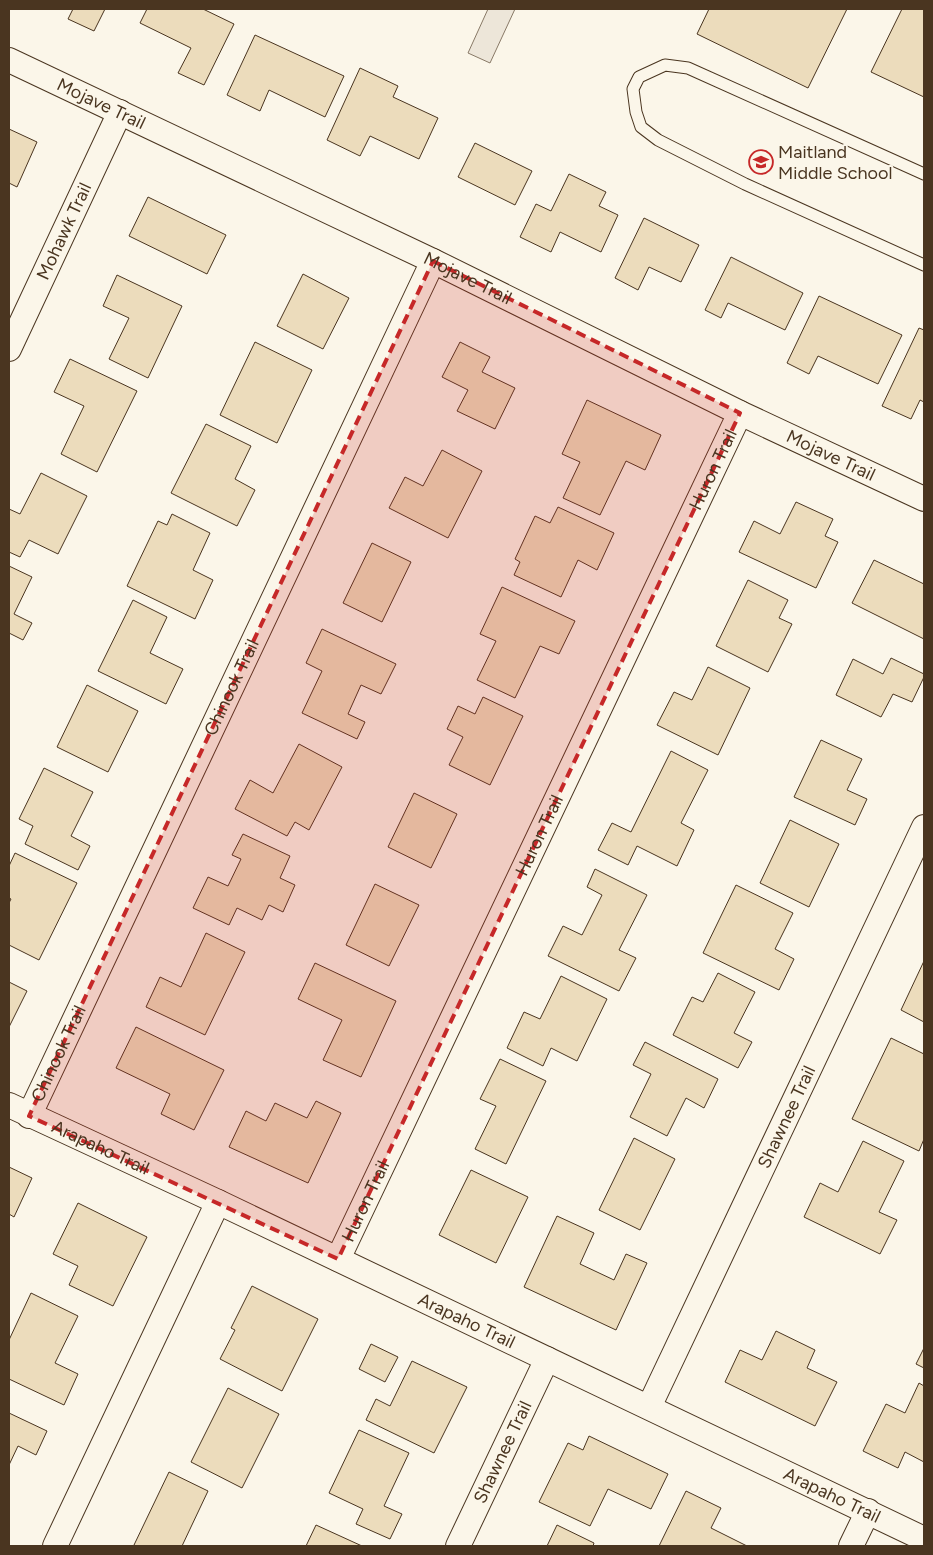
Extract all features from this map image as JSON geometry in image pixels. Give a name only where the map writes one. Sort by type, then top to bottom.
[{"type":"street","name":"Mojave Trail","points":[[9,60],[433,260],[740,413],[924,500]]},
{"type":"street","name":"Mohawk Trail","points":[[9,349],[120,112]]},
{"type":"street","name":"Chinook Trail","points":[[19,1110],[433,260]]},
{"type":"street","name":"Huron Trail","points":[[338,1259],[740,413]]},
{"type":"street","name":"Shawnee Trail","points":[[650,1407],[924,827]]},
{"type":"street","name":"Arapaho Trail","points":[[19,1110],[218,1202],[924,1539]]},
{"type":"street","points":[[55,1546],[218,1202]]},
{"type":"street","name":"Shawnee Trail","points":[[458,1546],[547,1359]]},
{"type":"street","points":[[851,1546],[868,1511]]},
{"type":"lane","points":[[924,174],[688,68],[665,65],[639,77],[633,89],[636,112],[641,127],[658,140],[744,184],[924,266]]},
{"type":"highlighted area","points":[[433,261],[740,413],[338,1259],[29,1116]]},
{"type":"shaded area","points":[[488,9],[515,9],[490,63],[468,53]]},
{"type":"building","points":[[73,9],[105,9],[94,31],[68,19]]},
{"type":"building","points":[[147,9],[203,9],[234,24],[204,85],[178,73],[191,48],[140,23]]},
{"type":"building","points":[[709,9],[847,9],[808,88],[697,34]]},
{"type":"building","points":[[902,9],[924,9],[924,97],[871,72]]},
{"type":"building","points":[[255,35],[344,76],[325,117],[269,90],[260,111],[227,95]]},
{"type":"building","points":[[360,68],[398,86],[393,97],[438,118],[419,159],[370,136],[360,156],[327,140]]},
{"type":"building","points":[[9,129],[37,142],[17,187],[9,183]]},
{"type":"building","points":[[475,143],[532,171],[515,205],[458,177]]},
{"type":"building","points":[[569,174],[606,192],[599,206],[618,215],[601,252],[560,232],[551,252],[520,237],[536,204],[551,211]]},
{"type":"building","points":[[148,197],[226,235],[207,274],[129,236]]},
{"type":"building","points":[[644,218],[699,245],[681,282],[649,267],[638,290],[615,278]]},
{"type":"building","points":[[731,257],[803,293],[785,330],[728,303],[721,318],[705,310]]},
{"type":"building","points":[[303,274],[349,298],[323,349],[277,326]]},
{"type":"building","points":[[117,275],[182,306],[148,378],[109,359],[129,318],[103,306]]},
{"type":"building","points":[[819,296],[902,335],[878,384],[818,356],[809,374],[787,363]]},
{"type":"building","points":[[919,328],[924,330],[924,402],[920,400],[911,419],[882,406]]},
{"type":"building","points":[[255,342],[312,370],[277,443],[220,415]]},
{"type":"building","points":[[460,342],[490,357],[482,372],[515,388],[495,429],[457,411],[468,390],[442,377]]},
{"type":"building","points":[[70,359],[137,391],[97,472],[61,454],[84,406],[54,392]]},
{"type":"building","points":[[587,400],[661,435],[645,470],[626,461],[600,515],[563,498],[580,462],[562,454]]},
{"type":"building","points":[[206,424],[251,446],[235,479],[255,490],[237,526],[171,493]]},
{"type":"building","points":[[442,450],[482,471],[448,538],[389,508],[405,477],[423,486]]},
{"type":"building","points":[[41,473],[87,496],[58,554],[29,540],[20,557],[9,552],[9,509],[20,514]]},
{"type":"building","points":[[796,502],[833,519],[825,536],[838,542],[816,588],[739,552],[754,521],[780,534]]},
{"type":"building","points":[[558,507],[614,533],[597,570],[578,560],[561,597],[514,575],[520,562],[515,559],[535,516],[550,523]]},
{"type":"building","points":[[172,514],[210,533],[193,570],[213,580],[195,619],[127,586],[158,521],[167,525]]},
{"type":"building","points":[[372,543],[411,562],[382,622],[343,603]]},
{"type":"building","points":[[874,560],[924,584],[924,639],[852,603]]},
{"type":"building","points":[[9,566],[32,577],[14,614],[32,623],[23,640],[9,633]]},
{"type":"building","points":[[748,580],[788,600],[779,618],[792,624],[768,672],[716,646]]},
{"type":"building","points":[[502,587],[575,621],[559,654],[540,646],[515,698],[477,680],[496,641],[480,634]]},
{"type":"building","points":[[133,600],[167,617],[150,653],[183,669],[166,704],[98,671]]},
{"type":"building","points":[[322,629],[396,664],[381,694],[361,685],[348,714],[365,722],[357,739],[302,713],[322,671],[306,663]]},
{"type":"building","points":[[891,658],[924,674],[912,702],[893,694],[881,717],[836,695],[853,659],[883,674]]},
{"type":"building","points":[[708,667],[750,688],[718,755],[657,725],[674,692],[692,700]]},
{"type":"building","points":[[87,685],[138,711],[108,772],[57,747]]},
{"type":"building","points":[[483,697],[523,716],[490,785],[449,765],[463,737],[447,729],[458,706],[475,714]]},
{"type":"building","points":[[821,740],[862,759],[847,790],[867,799],[855,825],[794,797]]},
{"type":"building","points":[[299,744],[342,767],[309,830],[295,822],[287,836],[235,809],[250,780],[273,793]]},
{"type":"building","points":[[671,751],[708,770],[681,823],[694,830],[677,866],[637,846],[628,865],[598,850],[612,823],[631,832]]},
{"type":"building","points":[[44,768],[93,792],[71,836],[90,846],[78,870],[25,844],[33,826],[19,819]]},
{"type":"building","points":[[414,793],[457,814],[431,868],[388,847]]},
{"type":"building","points":[[790,820],[839,844],[809,907],[760,883]]},
{"type":"building","points":[[243,834],[290,856],[280,878],[295,885],[283,912],[269,905],[262,920],[237,908],[229,925],[193,908],[208,877],[228,886],[241,859],[232,855]]},
{"type":"building","points":[[15,853],[77,883],[39,960],[9,945],[9,903],[11,899],[9,898],[9,866]]},
{"type":"building","points":[[595,869],[647,895],[619,950],[636,958],[619,991],[548,956],[563,926],[582,935],[602,895],[587,887]]},
{"type":"building","points":[[375,884],[419,905],[389,966],[346,945]]},
{"type":"building","points":[[736,885],[793,913],[775,949],[794,959],[779,990],[703,953]]},
{"type":"building","points":[[206,933],[245,952],[205,1035],[146,1007],[160,977],[181,987]]},
{"type":"building","points":[[924,961],[924,1022],[901,1010]]},
{"type":"building","points":[[315,963],[396,1001],[361,1077],[323,1060],[342,1020],[298,999]]},
{"type":"building","points":[[718,973],[755,992],[734,1033],[752,1042],[738,1068],[673,1035],[692,997],[703,1002]]},
{"type":"building","points":[[561,976],[607,999],[577,1061],[551,1048],[543,1066],[507,1048],[524,1012],[540,1019]]},
{"type":"building","points":[[9,982],[27,991],[9,1027]]},
{"type":"building","points":[[136,1027],[224,1070],[194,1130],[161,1114],[170,1094],[116,1068]]},
{"type":"building","points":[[891,1038],[924,1054],[924,1139],[919,1151],[852,1119]]},
{"type":"building","points":[[645,1042],[718,1079],[704,1108],[686,1098],[667,1136],[630,1117],[651,1074],[633,1065]]},
{"type":"building","points":[[500,1059],[546,1081],[506,1164],[475,1149],[496,1106],[480,1099]]},
{"type":"building","points":[[316,1101],[341,1113],[308,1183],[229,1147],[246,1111],[266,1121],[275,1103],[307,1118]]},
{"type":"building","points":[[634,1138],[675,1159],[640,1230],[599,1210]]},
{"type":"building","points":[[863,1141],[904,1161],[879,1212],[897,1220],[880,1254],[804,1217],[820,1183],[838,1192]]},
{"type":"building","points":[[9,1167],[32,1178],[14,1217],[9,1214]]},
{"type":"building","points":[[471,1170],[528,1197],[496,1263],[439,1235]]},
{"type":"building","points":[[78,1203],[147,1237],[113,1306],[69,1285],[78,1266],[53,1254]]},
{"type":"building","points":[[557,1216],[594,1233],[580,1264],[614,1280],[626,1254],[647,1263],[616,1330],[524,1287]]},
{"type":"building","points":[[252,1286],[318,1319],[282,1391],[220,1359],[235,1330],[231,1328]]},
{"type":"building","points":[[31,1293],[78,1316],[55,1363],[78,1374],[64,1405],[9,1379],[9,1340]]},
{"type":"building","points":[[776,1331],[815,1350],[807,1368],[837,1382],[815,1426],[725,1382],[740,1350],[762,1360]]},
{"type":"building","points":[[371,1344],[398,1357],[385,1382],[359,1369]]},
{"type":"building","points":[[924,1348],[924,1368],[916,1364]]},
{"type":"building","points":[[412,1361],[467,1387],[434,1453],[366,1420],[376,1399],[390,1406]]},
{"type":"building","points":[[919,1383],[924,1386],[924,1462],[905,1452],[898,1468],[863,1451],[886,1404],[905,1413]]},
{"type":"building","points":[[228,1388],[279,1414],[242,1488],[191,1462]]},
{"type":"building","points":[[9,1413],[47,1431],[36,1455],[18,1446],[9,1465]]},
{"type":"building","points":[[359,1430],[409,1453],[384,1506],[402,1514],[390,1539],[356,1524],[363,1509],[329,1493]]},
{"type":"building","points":[[589,1436],[668,1474],[651,1509],[608,1489],[590,1526],[539,1502],[568,1443],[583,1450]]},
{"type":"building","points":[[169,1472],[208,1491],[182,1546],[136,1546],[134,1545]]},
{"type":"building","points":[[686,1491],[721,1508],[711,1528],[747,1546],[659,1546]]},
{"type":"building","points":[[316,1525],[362,1546],[306,1546]]},
{"type":"building","points":[[557,1525],[594,1543],[593,1546],[547,1546]]},
{"type":"place","name":"Maitland Middle School","points":[[761,162]]}]
